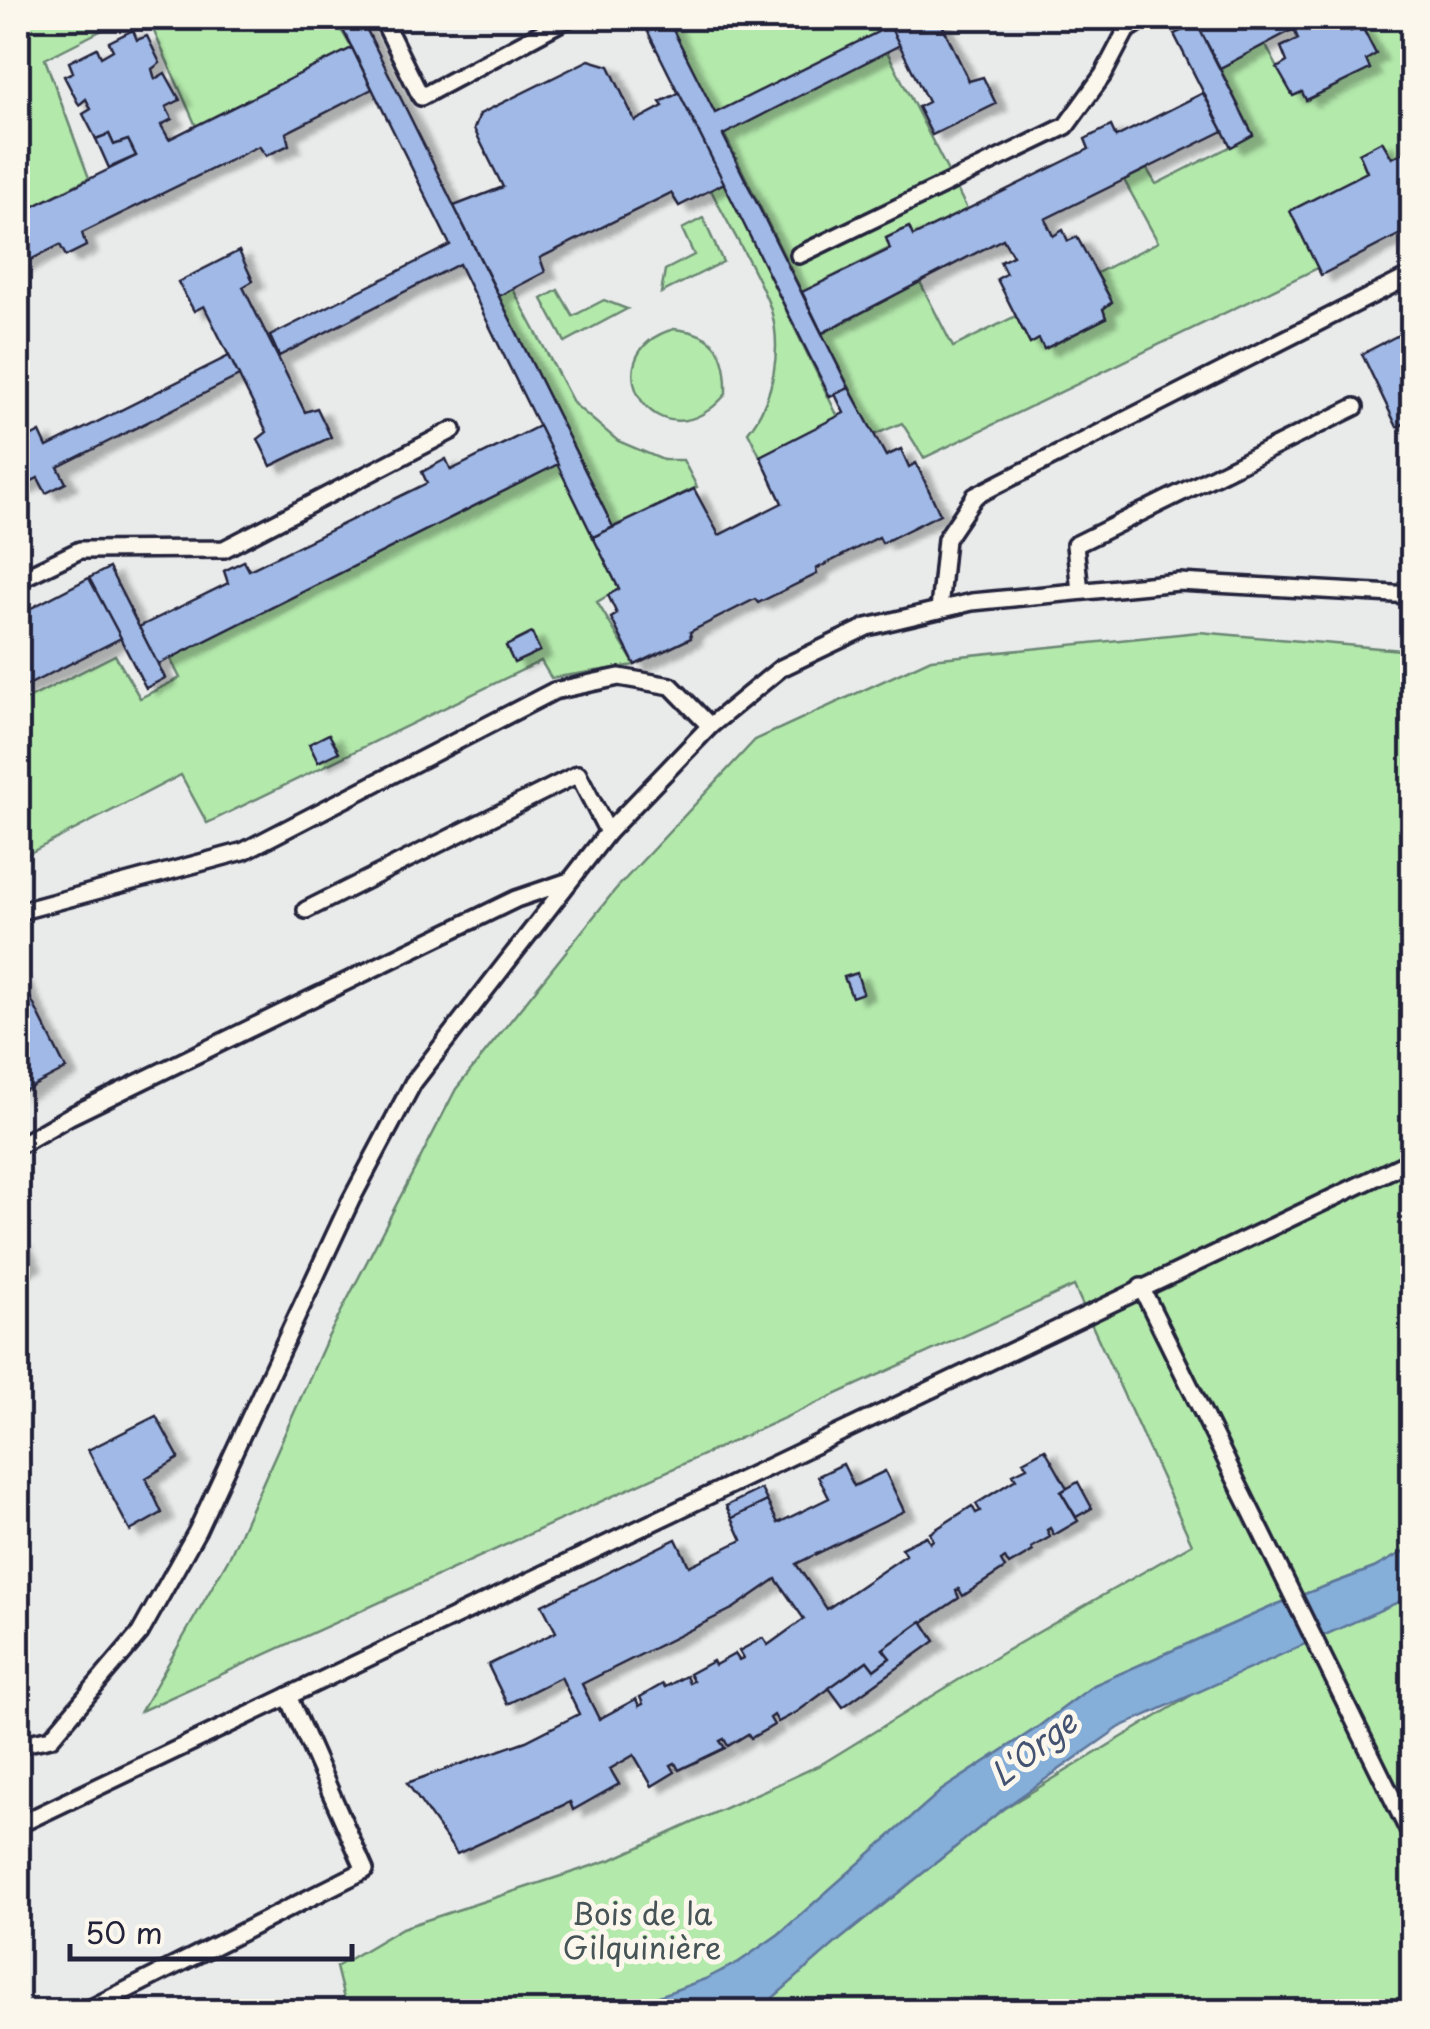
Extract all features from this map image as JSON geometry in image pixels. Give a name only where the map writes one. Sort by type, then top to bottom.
[{"type":"lane","points":[[382,18],[421,97],[569,18]]},
{"type":"lane","points":[[799,256],[1066,126],[1104,75],[1126,31],[1146,18]]},
{"type":"lane","points":[[939,610],[946,539],[975,496],[1412,276]]},
{"type":"lane","points":[[1080,592],[1074,545],[1355,407]]},
{"type":"lane","points":[[18,580],[80,550],[224,549],[453,430]]},
{"type":"lane","points":[[18,1745],[52,1738],[140,1633],[197,1532],[351,1200],[413,1083],[608,832],[710,726],[780,668],[867,627],[972,602],[1179,582],[1412,594]]},
{"type":"lane","points":[[18,912],[244,850],[554,691],[619,678],[671,686],[710,726]]},
{"type":"lane","points":[[306,910],[578,774],[608,832]]},
{"type":"lane","points":[[18,1146],[70,1116],[498,908],[569,881]]},
{"type":"lane","points":[[18,1825],[1412,1160]]},
{"type":"lane","points":[[1140,1287],[1412,1838]]},
{"type":"lane","points":[[84,2012],[365,1870],[288,1696]]},
{"type":"green space","points":[[18,18],[126,18],[45,59],[89,178],[18,214]]},
{"type":"green space","points":[[148,18],[334,18],[352,48],[196,126]]},
{"type":"green space","points":[[667,18],[870,18],[967,209],[802,292]]},
{"type":"green space","points":[[1359,18],[1412,18],[1412,148],[1392,158],[1381,142],[1359,153],[1367,172],[1291,210],[1318,268],[924,458],[902,423],[874,435],[822,334],[920,282],[953,347],[1016,316],[1030,344],[1039,339],[1045,349],[1106,318],[1103,309],[1112,302],[1097,273],[1158,242],[1124,180],[1147,169],[1156,184],[1253,135],[1220,68],[1265,44],[1293,96],[1302,92],[1307,100],[1370,69],[1366,60],[1375,53]]},
{"type":"green space","points":[[724,183],[838,417],[760,456],[748,432],[770,389],[776,356],[774,323],[757,278],[711,190]]},
{"type":"green space","points":[[703,218],[723,262],[661,293],[665,270],[694,255],[682,229]]},
{"type":"green space","points":[[513,289],[574,404],[618,441],[663,460],[683,460],[697,487],[613,527],[499,296]]},
{"type":"green space","points":[[558,290],[573,316],[604,300],[627,309],[565,342],[542,299]]},
{"type":"green space","points":[[674,329],[710,341],[721,356],[726,380],[726,394],[701,415],[677,421],[656,415],[642,400],[634,381],[635,361],[648,342]]},
{"type":"green space","points":[[558,464],[619,589],[597,602],[635,665],[551,678],[541,661],[207,823],[181,775],[18,859],[18,704],[115,655],[140,698],[180,678],[170,658]]},
{"type":"green space","name":"Bois de la Gilquinière","points":[[1199,632],[1412,651],[1412,1547],[1374,1568],[1278,1604],[1094,1685],[942,1790],[779,1934],[706,1979],[698,2011],[347,2011],[336,1967],[402,1928],[613,1859],[820,1765],[1004,1652],[1192,1544],[1074,1286],[141,1711],[231,1554],[327,1339],[456,1089],[615,890],[755,740],[931,659]]},
{"type":"green space","points":[[1412,1591],[1412,2011],[740,2012],[838,1941],[1003,1809],[1210,1684]]},
{"type":"water","name":"L'Orge","points":[[1412,1547],[1412,1596],[1120,1727],[1003,1809],[838,1941],[758,2011],[560,2012],[646,2001],[739,1962],[779,1934],[942,1790],[1094,1685],[1278,1604],[1374,1568]]},
{"type":"building","points":[[337,18],[361,18],[613,527],[593,537],[459,264],[279,356],[270,336],[450,245]]},
{"type":"building","points":[[641,18],[667,18],[715,113],[890,26],[900,45],[723,135],[849,388],[830,397]]},
{"type":"building","points":[[886,18],[939,18],[969,81],[983,77],[996,104],[932,135],[918,107],[928,102]]},
{"type":"building","points":[[1210,18],[1324,18],[1327,25],[1343,18],[1351,31],[1361,25],[1376,54],[1366,60],[1370,69],[1306,100],[1302,92],[1293,96],[1277,68],[1287,62],[1281,47],[1298,39],[1294,29],[1220,68],[1197,24]]},
{"type":"building","points":[[1197,24],[1253,135],[1231,147],[1174,34]]},
{"type":"building","points":[[133,30],[137,40],[147,36],[160,63],[152,69],[155,79],[165,73],[180,100],[166,107],[172,119],[161,125],[169,139],[352,48],[372,89],[286,133],[289,145],[266,156],[259,146],[82,233],[86,246],[66,256],[60,245],[18,266],[18,214],[136,156],[128,140],[114,145],[109,134],[96,139],[83,114],[91,109],[86,99],[79,105],[64,76],[73,72],[69,62],[97,48],[101,57],[113,50],[109,42]]},
{"type":"building","points":[[589,60],[609,66],[635,121],[679,93],[724,183],[679,206],[671,193],[540,258],[545,272],[499,296],[454,206],[503,187],[474,129],[480,114]]},
{"type":"building","points":[[1203,93],[1223,131],[1045,219],[1053,236],[1063,230],[1068,241],[1077,237],[1112,302],[1103,309],[1106,318],[1044,349],[1039,339],[1030,344],[997,279],[1006,274],[1000,262],[1013,256],[1003,239],[822,333],[802,292],[890,249],[886,238],[909,227],[913,236],[1089,149],[1085,139],[1111,126],[1116,137]]},
{"type":"building","points":[[109,134],[114,145],[128,140],[136,156],[109,168],[96,139]]},
{"type":"building","points":[[1382,141],[1392,158],[1412,148],[1412,228],[1321,275],[1290,211],[1367,172],[1359,153]]},
{"type":"building","points":[[239,251],[253,281],[243,287],[305,412],[317,408],[331,437],[271,466],[258,439],[267,432],[204,306],[194,311],[178,282]]},
{"type":"building","points":[[1412,328],[1412,420],[1397,427],[1362,354]]},
{"type":"building","points":[[229,356],[239,376],[58,467],[66,483],[46,493],[38,478],[18,488],[18,464],[28,459],[21,442],[40,432],[47,447]]},
{"type":"building","points":[[849,388],[886,456],[901,449],[909,467],[916,463],[940,514],[882,543],[879,537],[816,569],[817,574],[758,603],[755,599],[690,632],[691,638],[635,665],[611,618],[617,614],[608,595],[619,589],[593,537],[694,489],[719,535],[782,503],[760,456],[844,413],[835,394]]},
{"type":"building","points":[[539,426],[558,464],[157,665],[139,627],[228,583],[224,571],[244,561],[249,570],[427,483],[422,472],[446,459],[451,470]]},
{"type":"building","points":[[109,568],[165,678],[146,688],[89,578]]},
{"type":"building","points":[[89,578],[121,638],[18,690],[18,615]]},
{"type":"building","points":[[532,633],[540,651],[514,663],[506,646]]},
{"type":"building","points":[[329,734],[339,752],[318,762],[309,744]]},
{"type":"building","points":[[18,973],[66,1069],[18,1094]]},
{"type":"building","points":[[857,973],[863,993],[852,997],[844,977]]},
{"type":"building","points":[[18,1239],[30,1263],[18,1270]]},
{"type":"building","points":[[156,1416],[179,1458],[146,1478],[162,1513],[130,1531],[88,1450]]},
{"type":"building","points":[[1045,1449],[1067,1488],[1061,1492],[1078,1521],[1054,1535],[1050,1528],[1050,1537],[1031,1548],[1033,1551],[1009,1565],[1005,1558],[1001,1561],[1005,1568],[963,1596],[959,1589],[956,1591],[959,1598],[883,1649],[890,1658],[874,1670],[867,1661],[797,1712],[778,1722],[774,1715],[770,1718],[774,1725],[751,1738],[748,1734],[728,1746],[724,1739],[720,1741],[725,1748],[679,1770],[675,1763],[671,1765],[675,1772],[652,1786],[634,1755],[610,1769],[619,1784],[573,1810],[570,1802],[457,1854],[407,1783],[526,1741],[579,1714],[561,1677],[507,1704],[488,1665],[556,1632],[542,1605],[676,1539],[689,1566],[742,1540],[732,1518],[767,1501],[778,1523],[829,1498],[818,1476],[843,1464],[854,1486],[885,1471],[904,1511],[796,1564],[827,1609],[906,1555],[901,1548],[926,1536],[930,1543],[930,1533],[972,1506],[976,1513],[980,1511],[976,1504],[1016,1479],[1013,1474],[1027,1467],[1023,1461]],"holes":[[[776,1579],[804,1619],[768,1645],[763,1638],[739,1651],[743,1658],[739,1660],[735,1654],[715,1665],[713,1661],[689,1674],[693,1681],[689,1683],[686,1676],[665,1687],[663,1684],[640,1697],[643,1704],[639,1706],[636,1699],[599,1719],[582,1684],[734,1608]]]},
{"type":"building","points":[[1078,1482],[1092,1508],[1076,1517],[1061,1492]]},
{"type":"building","points":[[761,1489],[767,1501],[732,1518],[726,1506]]},
{"type":"building","points":[[922,1621],[935,1641],[843,1707],[829,1688],[867,1661],[874,1670],[890,1658],[883,1649]]},
{"type":"building","points":[[431,2001],[433,2012],[378,2012],[378,2008]]}]
